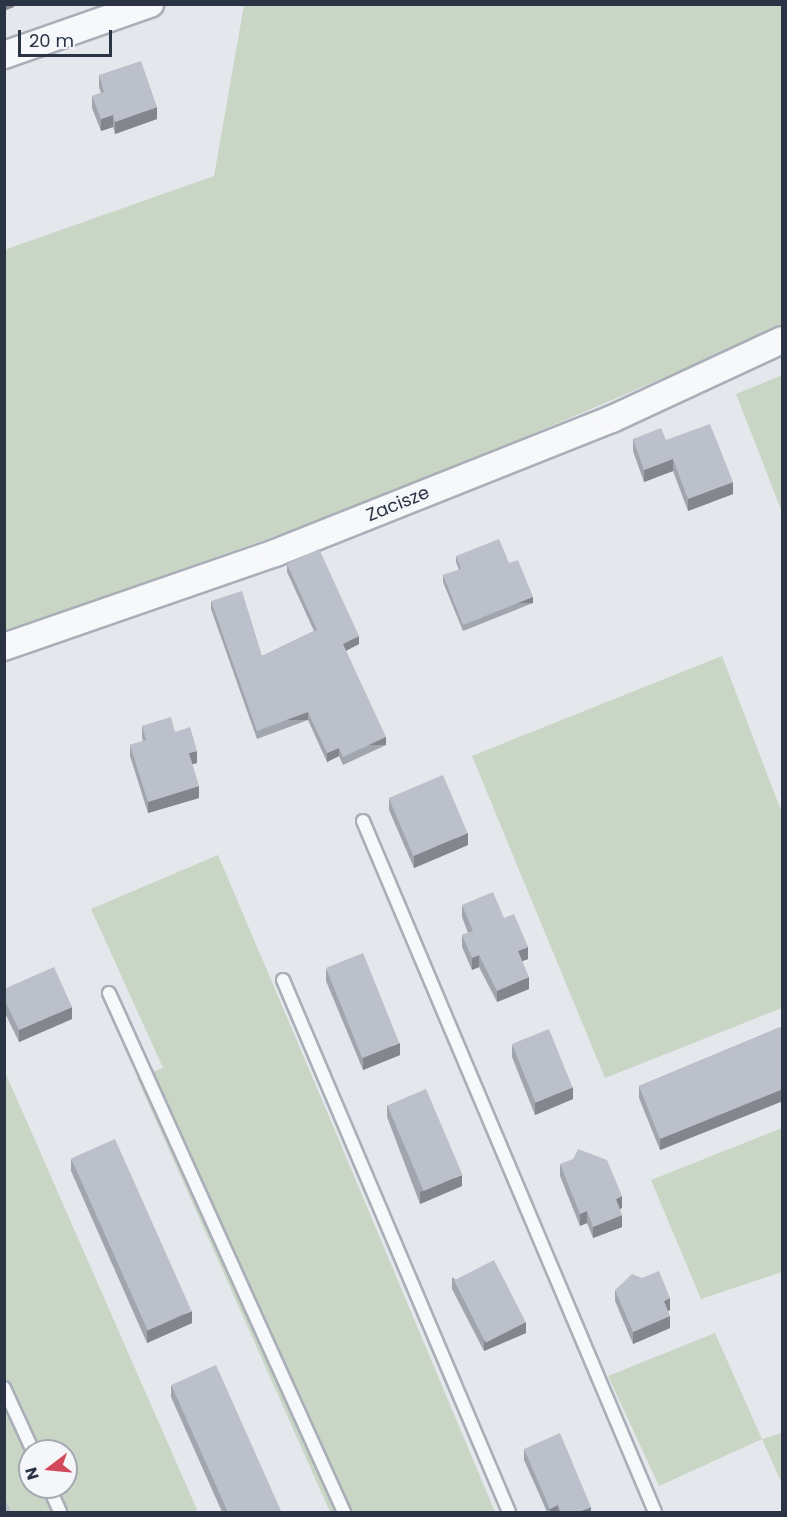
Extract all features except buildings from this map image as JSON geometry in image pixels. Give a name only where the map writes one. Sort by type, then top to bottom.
[{"type":"street","points":[[4,55],[150,4]]},
{"type":"street","name":"Zacisze","points":[[4,647],[297,544],[612,419],[783,340]]},
{"type":"lane","points":[[363,821],[655,1512]]},
{"type":"lane","points":[[284,980],[509,1512]]},
{"type":"lane","points":[[109,993],[344,1512]]},
{"type":"lane","points":[[4,1388],[27,1439]]},
{"type":"green space","points":[[244,5],[782,5],[782,327],[390,495],[5,632],[4,250],[214,176]]},
{"type":"green space","points":[[782,375],[782,512],[736,394]]},
{"type":"green space","points":[[722,656],[782,813],[782,1008],[605,1078],[472,756]]},
{"type":"green space","points":[[218,855],[495,1512],[330,1512],[137,1078],[163,1068],[91,909]]},
{"type":"green space","points":[[4,1070],[198,1512],[5,1512]]},
{"type":"green space","points":[[782,1128],[782,1272],[701,1299],[651,1180]]},
{"type":"green space","points":[[715,1333],[762,1439],[659,1486],[608,1376]]},
{"type":"green space","points":[[782,1433],[782,1484],[762,1439]]}]
